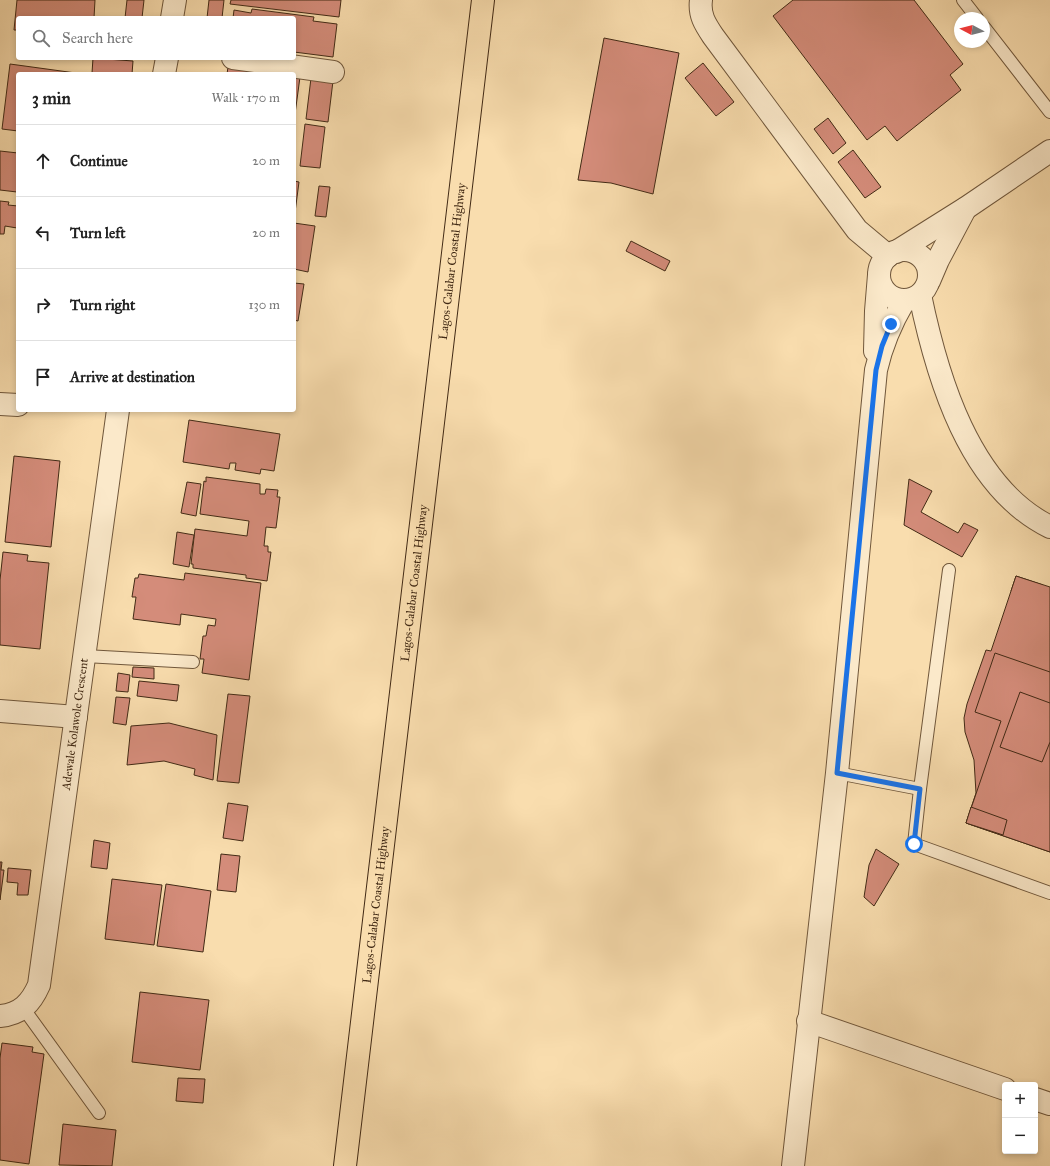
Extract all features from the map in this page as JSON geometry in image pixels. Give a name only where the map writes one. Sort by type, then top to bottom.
[{"type":"highway","name":"Lagos-Calabar Coastal Highway","points":[[345,1166],[482,0]]},
{"type":"street","points":[[172,16],[174,0]]},
{"type":"street","points":[[701,0],[700,10],[704,24],[857,230],[888,260]]},
{"type":"street","points":[[164,72],[167,60]]},
{"type":"street","points":[[247,60],[333,72]]},
{"type":"street","points":[[918,292],[896,299],[888,295],[882,288],[888,260],[1050,151]]},
{"type":"street","points":[[793,1166],[808,1021],[837,773],[876,370],[882,346],[891,324],[918,292],[938,260],[966,208]]},
{"type":"street","points":[[876,370],[874,343],[888,260],[904,250],[910,251],[923,258],[927,266],[918,292],[937,368],[954,410],[977,455],[996,482],[1017,504],[1050,527]]},
{"type":"street","points":[[0,404],[16,405]]},
{"type":"street","name":"Adewale Kolawole Crescent","points":[[24,1009],[34,997],[39,985],[85,656],[112,412]]},
{"type":"street","points":[[0,711],[76,717]]},
{"type":"street","points":[[0,1016],[11,1016],[24,1009]]},
{"type":"street","points":[[808,1021],[1002,1088]]},
{"type":"street","points":[[1038,1100],[1050,1104]]},
{"type":"lane","points":[[963,0],[972,12]]},
{"type":"lane","points":[[990,35],[1050,112]]},
{"type":"lane","points":[[949,570],[914,844],[1050,893]]},
{"type":"lane","points":[[85,656],[194,662]]},
{"type":"lane","points":[[837,773],[920,789]]},
{"type":"lane","points":[[24,1009],[99,1113]]},
{"type":"building","points":[[17,0],[95,0],[94,16],[16,16],[16,30],[14,30]]},
{"type":"building","points":[[127,0],[144,0],[142,16],[125,16]]},
{"type":"building","points":[[209,0],[224,0],[222,16],[207,16]]},
{"type":"building","points":[[231,0],[341,0],[339,17],[230,4]]},
{"type":"building","points":[[793,0],[914,0],[963,64],[950,75],[961,90],[897,141],[885,126],[867,140],[773,16]]},
{"type":"building","points":[[252,9],[314,17],[313,21],[337,24],[333,57],[296,52],[296,16],[233,16],[234,10],[251,13]]},
{"type":"building","points":[[604,38],[679,53],[653,194],[611,183],[578,180]]},
{"type":"building","points":[[93,60],[133,61],[132,72],[92,72]]},
{"type":"building","points":[[703,63],[734,102],[716,116],[685,78]]},
{"type":"building","points":[[10,64],[68,72],[16,72],[16,131],[2,129]]},
{"type":"building","points":[[228,67],[261,72],[227,72]]},
{"type":"building","points":[[296,76],[300,77],[296,107]]},
{"type":"building","points":[[311,78],[333,81],[328,122],[306,119]]},
{"type":"building","points":[[828,118],[846,143],[833,154],[814,129]]},
{"type":"building","points":[[305,124],[325,127],[320,168],[300,166]]},
{"type":"building","points":[[853,150],[881,187],[865,198],[838,162]]},
{"type":"building","points":[[0,151],[16,153],[16,192],[0,190]]},
{"type":"building","points":[[296,181],[299,182],[296,205]]},
{"type":"building","points":[[319,186],[330,187],[326,217],[315,216]]},
{"type":"building","points":[[0,201],[9,202],[8,205],[16,206],[16,228],[5,226],[4,234],[0,234]]},
{"type":"building","points":[[296,223],[315,226],[308,272],[296,269]]},
{"type":"building","points":[[631,241],[670,261],[665,271],[626,251]]},
{"type":"building","points":[[296,283],[304,284],[298,321],[296,320]]},
{"type":"building","points":[[189,420],[280,434],[274,471],[261,469],[260,474],[235,470],[236,463],[230,463],[229,469],[183,462]]},
{"type":"building","points":[[14,456],[60,461],[51,547],[5,542]]},
{"type":"building","points":[[206,477],[260,484],[260,494],[265,494],[266,489],[278,490],[277,497],[280,497],[276,528],[266,527],[264,546],[268,546],[268,552],[271,552],[267,581],[246,578],[246,575],[193,568],[193,564],[191,564],[195,529],[247,536],[249,521],[200,514],[204,481],[206,482]]},
{"type":"building","points":[[909,479],[932,491],[921,512],[958,533],[964,523],[978,530],[962,557],[904,525]]},
{"type":"building","points":[[187,482],[201,484],[196,516],[181,513]]},
{"type":"building","points":[[177,532],[194,535],[189,567],[173,564]]},
{"type":"building","points":[[3,552],[28,555],[27,561],[49,563],[40,649],[0,645],[0,580]]},
{"type":"building","points":[[185,573],[261,583],[249,680],[202,673],[204,659],[200,659],[203,636],[206,636],[208,625],[215,626],[216,619],[181,614],[180,625],[133,619],[136,597],[132,597],[135,578],[138,578],[139,574],[184,580]]},
{"type":"building","points":[[1016,576],[1043,585],[1038,600],[1011,591]]},
{"type":"building","points":[[1016,576],[1050,587],[1050,852],[966,823],[976,793],[974,760],[965,732],[964,718],[967,704],[986,650],[991,651]]},
{"type":"building","points":[[995,653],[1050,672],[1050,852],[966,823],[1001,721],[975,712]]},
{"type":"building","points":[[133,667],[154,668],[154,679],[132,677]]},
{"type":"building","points":[[118,673],[130,675],[128,692],[116,691]]},
{"type":"building","points":[[139,681],[179,685],[177,701],[137,696]]},
{"type":"building","points":[[1020,692],[1050,703],[1050,742],[1042,762],[1000,747]]},
{"type":"building","points":[[228,694],[250,696],[239,783],[217,781]]},
{"type":"building","points":[[116,697],[130,698],[126,725],[113,723]]},
{"type":"building","points":[[169,723],[217,735],[213,780],[194,775],[195,769],[164,761],[127,765],[131,726]]},
{"type":"building","points":[[228,803],[248,806],[243,841],[223,838]]},
{"type":"building","points":[[971,807],[1007,820],[1003,835],[966,823]]},
{"type":"building","points":[[94,840],[110,843],[107,869],[91,867]]},
{"type":"building","points":[[876,849],[899,864],[874,906],[864,897],[869,865]]},
{"type":"building","points":[[221,854],[240,856],[236,892],[217,890]]},
{"type":"building","points":[[0,862],[2,862],[1,870],[4,870],[0,900]]},
{"type":"building","points":[[8,868],[31,870],[28,895],[17,895],[18,883],[7,882]]},
{"type":"building","points":[[112,879],[162,885],[154,945],[105,939]]},
{"type":"building","points":[[166,884],[211,891],[203,952],[157,946]]},
{"type":"building","points":[[140,992],[209,1000],[200,1070],[132,1062]]},
{"type":"building","points":[[2,1043],[33,1047],[32,1052],[44,1054],[29,1164],[0,1160],[0,1058]]},
{"type":"building","points":[[178,1078],[205,1079],[203,1103],[176,1101]]},
{"type":"building","points":[[63,1124],[116,1130],[112,1166],[59,1165]]},
{"type":"route","points":[[891,324],[882,346],[876,370],[837,773],[920,789],[914,844]]}]
